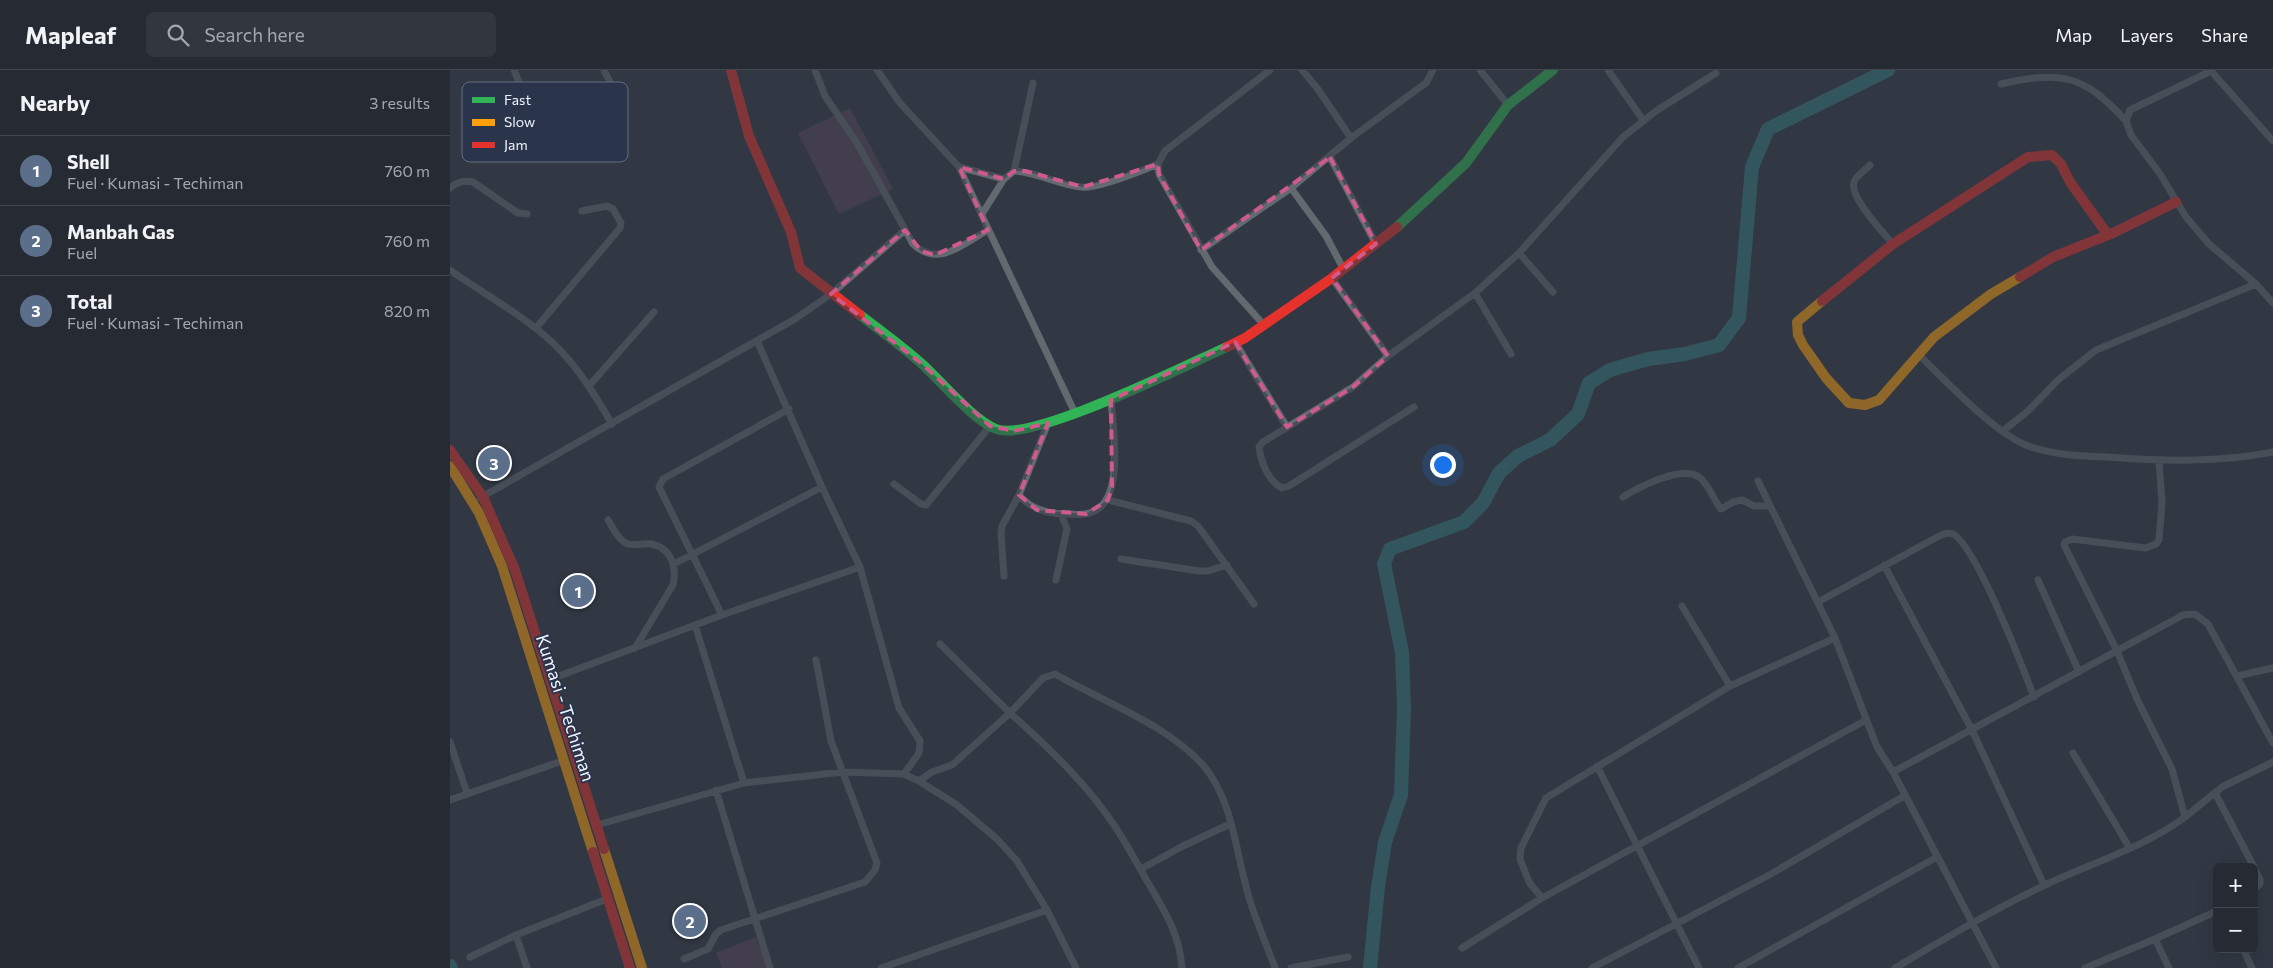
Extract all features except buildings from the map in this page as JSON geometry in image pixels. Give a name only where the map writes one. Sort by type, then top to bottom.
[{"type":"main road","points":[[730,70],[746,128],[790,232],[800,268],[921,363],[990,426],[998,430],[1014,431],[1048,423],[1112,400],[1235,342],[1264,325],[1344,270],[1376,244],[1466,163],[1508,105],[1553,70]]},
{"type":"main road","points":[[2108,235],[2070,182],[2062,164],[2052,155],[2028,157],[1893,244],[1810,310],[1795,326],[1799,337],[1828,382],[1849,403],[1865,405],[1879,400],[1934,337],[1991,294],[2052,257],[2108,235],[2176,202]]},
{"type":"main road","points":[[450,450],[483,497],[515,570],[642,968]]},
{"type":"main road","name":"Kumasi - Techiman","points":[[450,466],[473,502],[502,566],[630,968]]},
{"type":"street","points":[[514,70],[519,82]]},
{"type":"street","points":[[604,70],[610,82]]},
{"type":"street","points":[[816,70],[825,96],[858,143],[913,244],[921,252],[935,255],[948,252],[988,230]]},
{"type":"street","points":[[877,70],[900,103],[958,167],[1075,413]]},
{"type":"street","points":[[1264,325],[1212,267],[1159,174],[1158,164],[1165,151],[1270,70]]},
{"type":"street","points":[[1302,70],[1318,88],[1351,138]]},
{"type":"street","points":[[1202,250],[1291,188],[1351,138],[1420,88],[1426,83],[1433,70]]},
{"type":"street","points":[[1480,70],[1508,105]]},
{"type":"street","points":[[1608,70],[1643,120]]},
{"type":"street","points":[[2126,120],[2130,110],[2211,70],[2273,141]]},
{"type":"street","points":[[1414,407],[1289,486],[1282,488],[1276,485],[1260,457],[1259,447],[1263,442],[1353,387],[1388,356],[1475,293],[1520,253],[1622,137],[1643,120],[1716,73]]},
{"type":"street","points":[[2001,84],[2017,78],[2042,74],[2079,79],[2108,101],[2126,120],[2131,135],[2160,174],[2176,202],[2209,244],[2256,284],[2273,303]]},
{"type":"street","points":[[1014,171],[1033,83]]},
{"type":"street","points":[[1330,157],[1376,244]]},
{"type":"street","points":[[982,214],[1004,179],[1014,171],[1025,171],[1082,187],[1101,185],[1158,164]]},
{"type":"street","points":[[1870,165],[1854,180],[1853,188],[1866,210],[1893,244]]},
{"type":"street","points":[[958,167],[1004,179]]},
{"type":"street","points":[[450,188],[467,180],[473,182],[518,213],[526,214]]},
{"type":"street","points":[[1291,188],[1326,236],[1344,270]]},
{"type":"street","points":[[536,328],[620,228],[621,223],[613,209],[607,206],[582,211]]},
{"type":"street","points":[[473,502],[612,424],[707,367],[795,319],[831,294],[905,230]]},
{"type":"street","points":[[1520,253],[1553,292]]},
{"type":"street","points":[[450,270],[536,328],[554,344],[589,386],[612,424]]},
{"type":"street","points":[[1332,278],[1388,356]]},
{"type":"street","points":[[2003,431],[2028,411],[2058,380],[2096,350],[2256,284]]},
{"type":"street","points":[[1475,293],[1511,354]]},
{"type":"street","points":[[589,386],[654,312]]},
{"type":"street","points":[[757,341],[860,567],[899,708],[920,741],[919,753],[904,774]]},
{"type":"street","points":[[1235,342],[1287,428]]},
{"type":"street","points":[[1918,354],[2003,431],[2028,446],[2066,455],[2159,460],[2238,458],[2273,452]]},
{"type":"street","points":[[1019,495],[1029,506],[1061,514],[1086,514],[1108,500],[1112,487],[1114,468],[1112,400]]},
{"type":"street","points":[[722,615],[659,487],[660,483],[663,479],[789,409]]},
{"type":"street","points":[[1004,576],[1002,526],[1019,495],[1048,423]]},
{"type":"street","points":[[894,484],[921,504],[926,505],[990,426]]},
{"type":"street","points":[[2159,460],[2162,502],[2159,540],[2156,544],[2146,548],[2072,539],[2067,540],[2064,544],[2117,652],[2137,700],[2172,769],[2185,817]]},
{"type":"street","points":[[1623,497],[1640,486],[1689,473],[1699,477],[1721,509],[1733,502],[1742,500],[1754,506],[1769,506]]},
{"type":"street","points":[[1758,481],[1835,638],[1877,747],[1893,772],[1996,968]]},
{"type":"street","points":[[674,564],[822,487]]},
{"type":"street","points":[[1108,500],[1191,521],[1198,526],[1254,604]]},
{"type":"street","points":[[1056,580],[1067,529],[1061,514]]},
{"type":"street","points":[[608,520],[623,542],[628,544],[651,544],[664,548],[674,564],[673,585],[635,648]]},
{"type":"street","points":[[1818,602],[1948,532],[1954,535],[1971,552],[2011,638],[2034,697]]},
{"type":"street","points":[[1121,559],[1208,571],[1227,565]]},
{"type":"street","points":[[1884,565],[1972,730],[2044,886]]},
{"type":"street","points":[[551,679],[722,615],[860,567]]},
{"type":"street","points":[[2038,580],[2079,672]]},
{"type":"street","points":[[1682,606],[1730,686]]},
{"type":"street","points":[[1893,772],[2183,615],[2195,614],[2208,624],[2273,743]]},
{"type":"street","points":[[695,625],[744,783]]},
{"type":"street","points":[[1542,898],[1529,882],[1520,859],[1521,848],[1546,798],[1597,766],[1671,724],[1730,686],[1835,638]]},
{"type":"street","points":[[940,644],[1048,749],[1095,800],[1116,827],[1173,926],[1181,950],[1182,968]]},
{"type":"street","points":[[684,960],[708,949],[716,934],[721,930],[865,882],[876,870],[877,862],[831,741],[816,660]]},
{"type":"street","points":[[2237,676],[2273,668]]},
{"type":"street","points":[[919,781],[932,772],[952,765],[1010,713],[1043,678],[1055,674],[1152,724],[1194,757],[1216,786],[1230,824],[1250,901],[1276,968]]},
{"type":"street","points":[[1462,948],[1542,898],[1866,720]]},
{"type":"street","points":[[450,742],[467,793]]},
{"type":"street","points":[[2073,753],[2129,847]]},
{"type":"street","points":[[450,800],[565,760]]},
{"type":"street","points":[[1895,968],[1972,923],[2044,886],[2150,838],[2185,817],[2215,793],[2234,781],[2273,762]]},
{"type":"street","points":[[1597,766],[1699,968]]},
{"type":"street","points":[[597,825],[744,783],[843,772],[904,774],[919,781],[957,805],[997,839],[1017,862],[1047,910],[1076,968]]},
{"type":"street","points":[[716,790],[770,968]]},
{"type":"street","points":[[2215,793],[2252,863]]},
{"type":"street","points":[[1592,968],[1771,874],[1904,796]]},
{"type":"street","points":[[1140,869],[1230,824]]},
{"type":"street","points":[[1738,968],[1936,857]]},
{"type":"street","points":[[470,957],[516,935],[609,898]]},
{"type":"street","points":[[881,968],[1047,910]]},
{"type":"street","points":[[2084,968],[2155,939],[2213,912]]},
{"type":"street","points":[[516,935],[527,968]]},
{"type":"street","points":[[2155,939],[2169,968]]},
{"type":"street","points":[[2245,953],[2252,968]]},
{"type":"street","points":[[1291,968],[1348,956]]},
{"type":"highlighted area","points":[[1330,157],[1376,244],[1332,278],[1388,356],[1353,387],[1287,427],[1235,342],[1111,400],[1112,487],[1108,500],[1086,514],[1037,510],[1019,495],[1048,423],[1014,431],[990,426],[921,363],[831,294],[905,230],[921,251],[935,255],[988,230],[959,167],[1004,179],[1014,171],[1025,171],[1083,187],[1158,164],[1159,174],[1201,250]]},
{"type":"shaded area","points":[[850,108],[893,189],[839,214],[798,133]]},
{"type":"shaded area","points":[[756,937],[768,968],[722,968],[716,953]]},
{"type":"waterway","points":[[1370,968],[1378,887],[1385,842],[1401,795],[1404,707],[1402,652],[1384,564],[1390,549],[1464,522],[1483,503],[1499,473],[1518,456],[1550,440],[1578,414],[1589,383],[1610,370],[1648,359],[1685,354],[1719,345],[1739,318],[1752,167],[1768,129],[1888,70]]},
{"type":"traffic: fast","points":[[1397,227],[1466,163],[1508,105],[1553,70]]},
{"type":"traffic: fast","points":[[860,315],[922,364],[977,417],[996,429],[1014,430],[1074,414],[1110,400],[1227,347]]},
{"type":"traffic: slow","points":[[1822,301],[1797,322],[1798,335],[1826,378],[1849,403],[1865,405],[1879,400],[1934,337],[1991,294],[2020,277]]},
{"type":"traffic: slow","points":[[450,466],[479,513],[502,566],[593,852]]},
{"type":"traffic: slow","points":[[604,849],[642,968]]},
{"type":"traffic: jam","points":[[731,70],[749,136],[791,232],[800,268],[860,315]]},
{"type":"traffic: jam","points":[[1822,301],[1893,244],[2028,157],[2052,155],[2061,164],[2070,182],[2108,235]]},
{"type":"traffic: jam","points":[[2020,277],[2053,257],[2113,233],[2176,202]]},
{"type":"traffic: jam","points":[[1227,347],[1245,338],[1332,278],[1397,227]]},
{"type":"traffic: jam","points":[[450,450],[483,497],[515,570],[604,849]]},
{"type":"traffic: jam","points":[[593,852],[630,968]]},
{"type":"place","name":"Total","points":[[494,463]]},
{"type":"place","name":"Shell","points":[[578,591]]},
{"type":"place","name":"Manbah Gas","points":[[690,921]]}]
